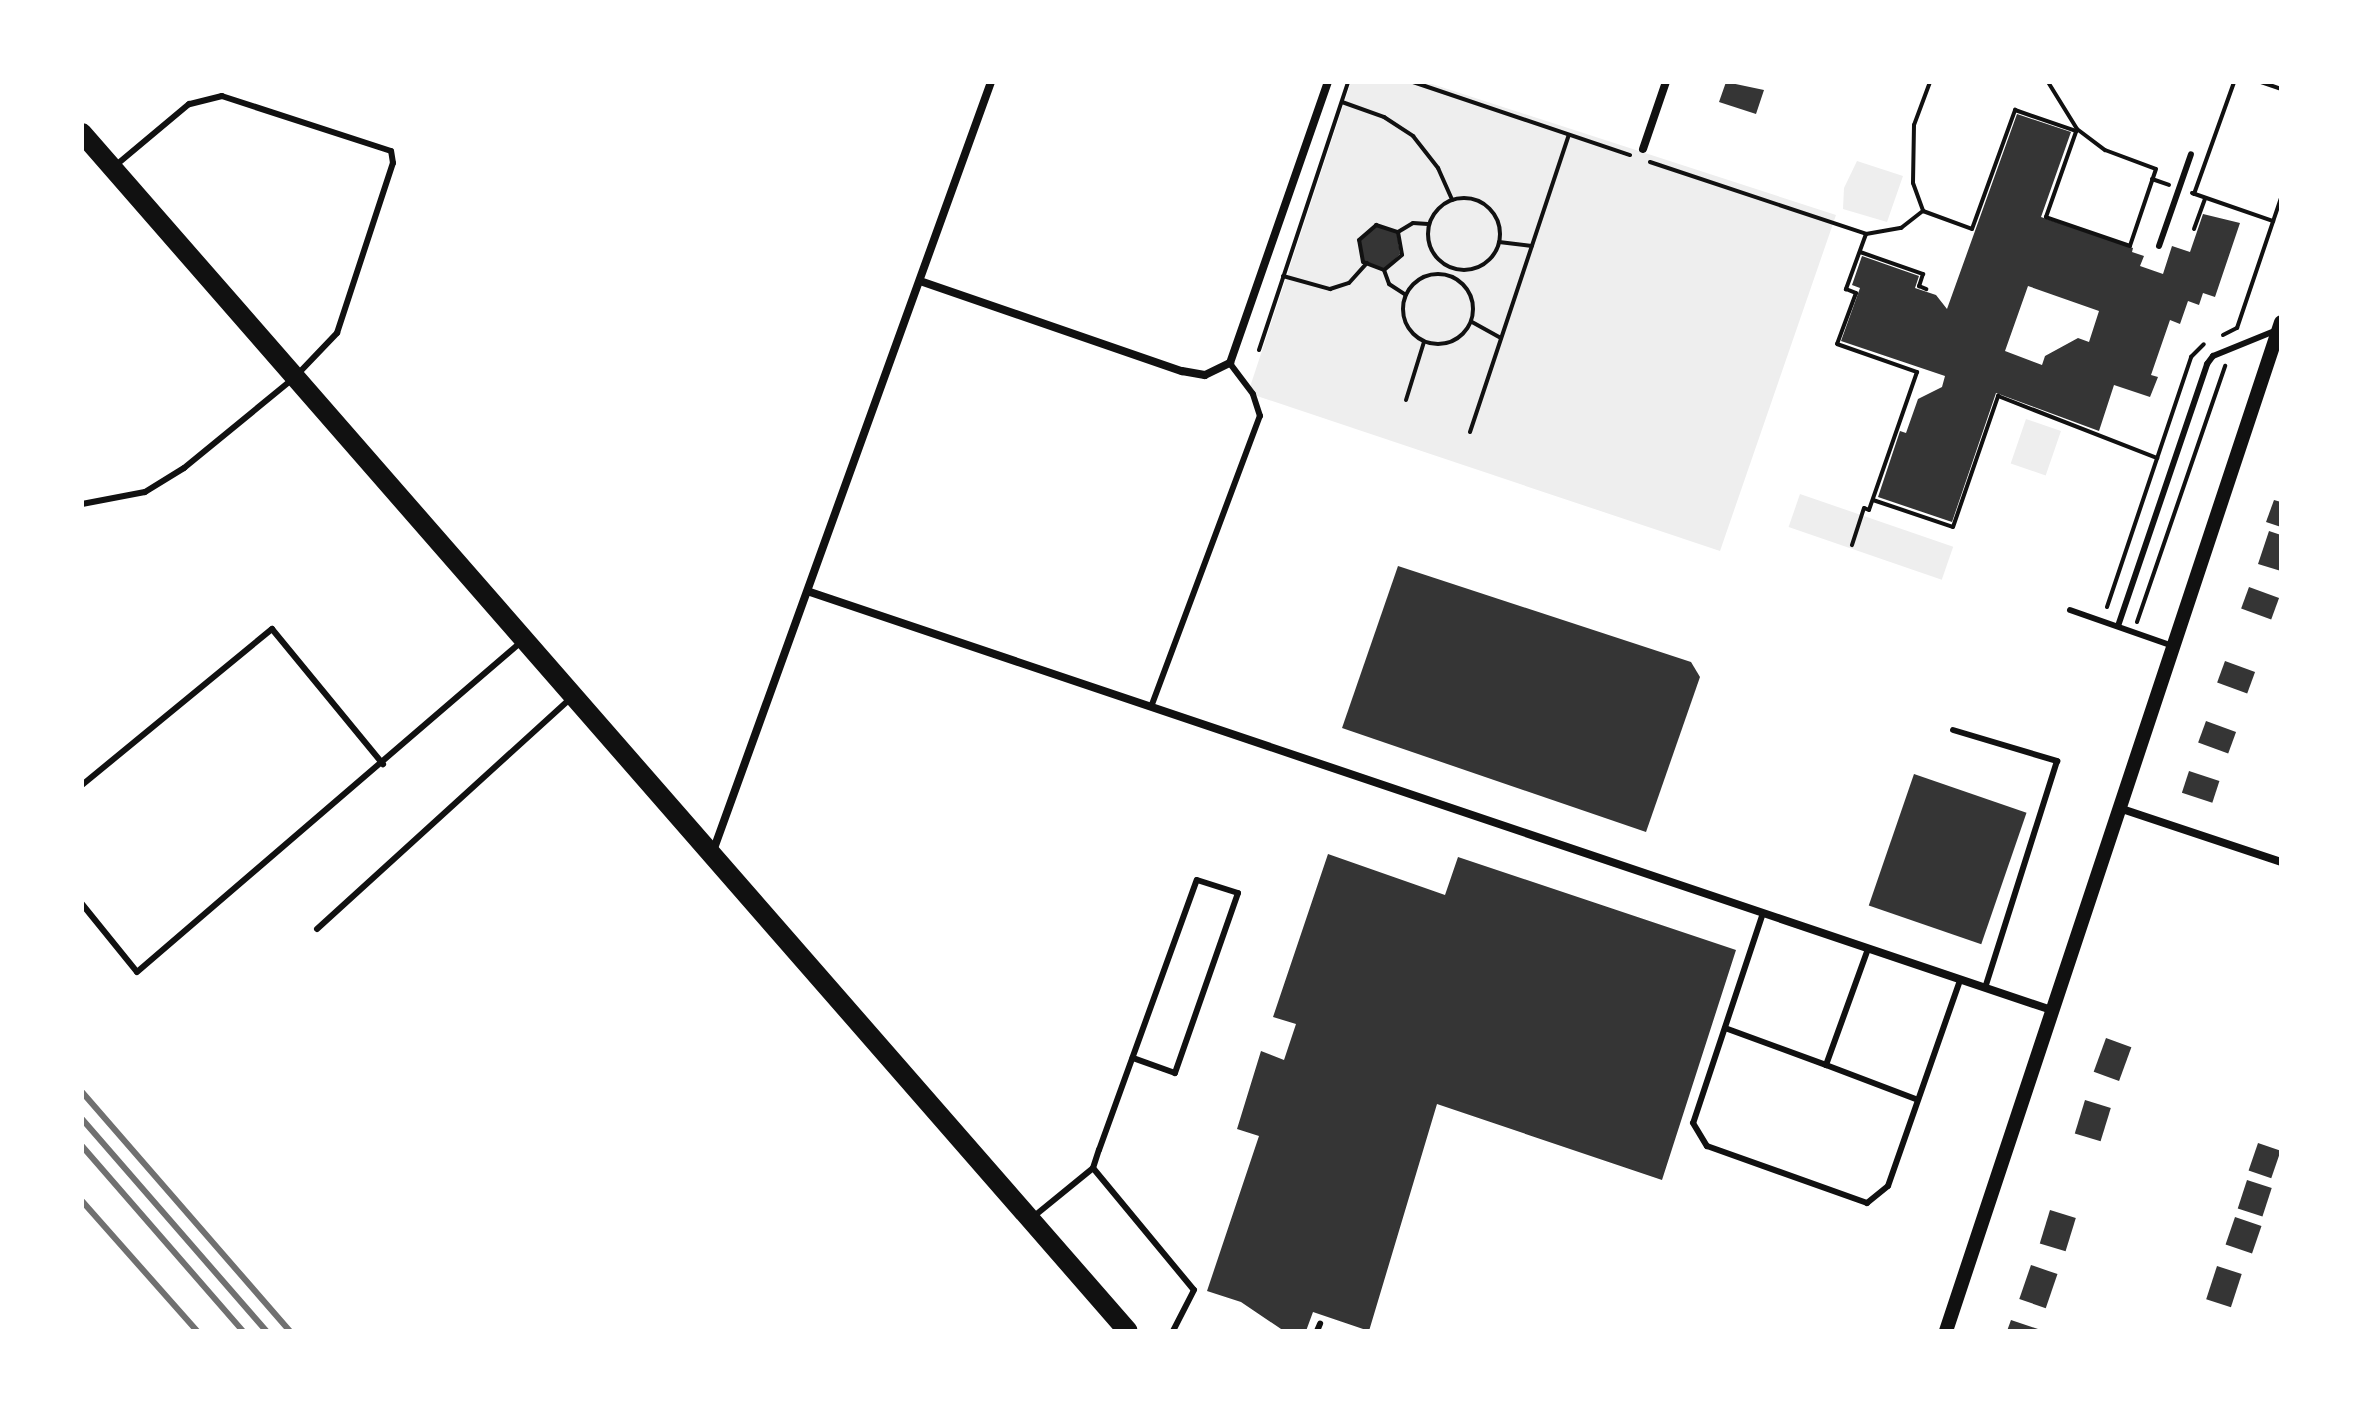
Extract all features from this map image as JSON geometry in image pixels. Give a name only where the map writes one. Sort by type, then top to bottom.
[{"type":"main road","points":[[82,135],[1128,1331]]},
{"type":"street","points":[[712,855],[810,592],[991,82]]},
{"type":"street","points":[[920,281],[1182,371],[1205,375],[1230,363],[1328,82]]},
{"type":"street","points":[[1643,149],[1666,82]]},
{"type":"street","points":[[1946,1331],[2280,326]]},
{"type":"street","points":[[810,592],[2051,1010]]},
{"type":"street","points":[[2119,808],[2281,862]]},
{"type":"lane","points":[[82,504],[145,492],[220,441],[295,377],[337,333],[393,163],[391,151],[222,96],[189,104],[112,168]]},
{"type":"lane","points":[[2159,246],[2191,154]]},
{"type":"lane","points":[[2118,626],[2207,364],[2230,349],[2280,326]]},
{"type":"lane","points":[[1151,707],[1260,416],[1253,394],[1230,363]]},
{"type":"lane","points":[[2070,610],[2173,646]]},
{"type":"lane","points":[[82,785],[272,629],[383,764]]},
{"type":"lane","points":[[82,904],[137,972],[383,764],[523,639]]},
{"type":"lane","points":[[317,929],[573,696]]},
{"type":"lane","points":[[1953,730],[2057,761],[1985,988]]},
{"type":"lane","points":[[1030,1219],[1093,1168],[1197,880],[1238,893],[1175,1073],[1133,1058]]},
{"type":"lane","points":[[1763,913],[1693,1123],[1707,1146],[1867,1203],[1888,1186],[1960,980]]},
{"type":"lane","points":[[1826,1065],[1868,949]]},
{"type":"lane","points":[[1725,1028],[1918,1100]]},
{"type":"lane","points":[[1093,1168],[1194,1290],[1173,1331]]},
{"type":"path","points":[[1259,350],[1348,82]]},
{"type":"path","points":[[1413,82],[1866,234],[1901,228],[1923,211]]},
{"type":"path","points":[[1923,211],[1913,183],[1911,144],[1930,82]]},
{"type":"path","points":[[1923,211],[1972,229],[2015,110],[2076,130],[2105,150],[2156,169],[2130,246],[2046,217],[2076,130],[2048,82]]},
{"type":"path","points":[[2194,194],[2234,82]]},
{"type":"path","points":[[2261,82],[2281,89]]},
{"type":"path","points":[[1342,102],[1384,117],[1413,136],[1438,168],[1452,200]]},
{"type":"path","points":[[1470,432],[1569,134]]},
{"type":"path","points":[[2152,179],[2273,221]]},
{"type":"path","points":[[1469,198],[1491,210],[1499,242],[1485,263],[1452,269],[1434,255],[1429,224],[1436,211],[1452,200],[1469,198]]},
{"type":"path","points":[[2194,229],[2205,198]]},
{"type":"path","points":[[1406,295],[1389,284],[1384,270],[1367,263],[1359,240],[1376,225],[1398,232],[1413,223],[1429,224]]},
{"type":"path","points":[[1384,270],[1402,255],[1398,232]]},
{"type":"path","points":[[1852,545],[1864,508],[1869,510],[1873,500],[1917,372],[1837,344],[1856,293],[1846,289],[1866,234]]},
{"type":"path","points":[[1499,242],[1532,246]]},
{"type":"path","points":[[1860,252],[1923,274],[1919,286],[1926,289]]},
{"type":"path","points":[[1283,276],[1330,289],[1349,283],[1367,263]]},
{"type":"path","points":[[1450,276],[1452,269]]},
{"type":"path","points":[[1428,275],[1450,276],[1472,299],[1472,322],[1456,340],[1424,342],[1405,322],[1406,295],[1428,275]]},
{"type":"path","points":[[1472,322],[1501,338]]},
{"type":"path","points":[[2134,632],[2237,328]]},
{"type":"path","points":[[1406,400],[1424,342]]},
{"type":"path","points":[[1873,500],[1953,527],[1998,396],[2157,458]]},
{"type":"shaded area","points":[[1351,82],[1426,82],[1836,215],[1720,551],[1248,393]]},
{"type":"shaded area","points":[[1857,161],[1903,176],[1887,222],[1843,209],[1844,188]]},
{"type":"shaded area","points":[[2026,419],[2061,431],[2046,475],[2011,463]]},
{"type":"shaded area","points":[[1800,494],[1953,547],[1942,580],[1789,527]]},
{"type":"building","points":[[1726,82],[1764,90],[1756,114],[1719,102]]},
{"type":"building","points":[[2017,114],[2071,132],[2041,217],[2133,248],[2132,252],[2144,256],[2140,266],[2163,274],[2172,246],[2190,252],[2203,214],[2240,223],[2215,297],[2203,293],[2199,305],[2188,301],[2180,324],[2170,320],[2151,375],[2158,377],[2150,397],[2114,385],[2099,431],[1996,393],[1952,522],[1878,497],[1900,431],[1906,433],[1918,399],[1942,387],[1945,376],[1841,341],[1860,288],[1852,285],[1862,256],[1919,276],[1915,288],[1936,295],[1947,309]],"holes":[[[2028,286],[2099,311],[2089,342],[2078,338],[2045,356],[2042,365],[2005,351]]]},
{"type":"building","points":[[1376,226],[1397,233],[1400,254],[1384,269],[1364,261],[1360,241]]},
{"type":"building","points":[[2274,500],[2281,502],[2281,527],[2266,522]]},
{"type":"building","points":[[2269,531],[2281,535],[2281,571],[2258,564]]},
{"type":"building","points":[[1398,566],[1691,662],[1700,677],[1646,832],[1342,728]]},
{"type":"building","points":[[2249,587],[2279,598],[2271,620],[2241,609]]},
{"type":"building","points":[[2225,661],[2255,672],[2247,694],[2217,683]]},
{"type":"building","points":[[2206,721],[2236,732],[2228,754],[2198,743]]},
{"type":"building","points":[[2189,771],[2219,781],[2212,803],[2182,793]]},
{"type":"building","points":[[1914,774],[2027,813],[1981,944],[1869,905]]},
{"type":"building","points":[[1328,854],[1445,895],[1458,857],[1736,950],[1662,1180],[1437,1104],[1369,1331],[1313,1312],[1306,1331],[1284,1331],[1241,1302],[1207,1291],[1259,1136],[1237,1129],[1261,1051],[1284,1060],[1296,1024],[1273,1017]]},
{"type":"building","points":[[2106,1038],[2131,1047],[2119,1081],[2094,1072]]},
{"type":"building","points":[[2085,1100],[2111,1108],[2101,1141],[2075,1133]]},
{"type":"building","points":[[2258,1143],[2281,1151],[2271,1178],[2249,1170]]},
{"type":"building","points":[[2247,1180],[2272,1188],[2262,1217],[2238,1209]]},
{"type":"building","points":[[2050,1210],[2076,1218],[2066,1251],[2040,1243]]},
{"type":"building","points":[[2235,1217],[2261,1226],[2252,1254],[2226,1244]]},
{"type":"building","points":[[2031,1265],[2057,1274],[2046,1308],[2019,1299]]},
{"type":"building","points":[[2217,1266],[2242,1274],[2231,1307],[2206,1299]]},
{"type":"building","points":[[2011,1320],[2041,1330],[2041,1331],[2007,1331]]},
{"type":"railway","points":[[82,1092],[290,1331]]},
{"type":"railway","points":[[82,1119],[266,1331]]},
{"type":"railway","points":[[82,1146],[243,1331]]},
{"type":"railway","points":[[82,1201],[197,1331]]}]
